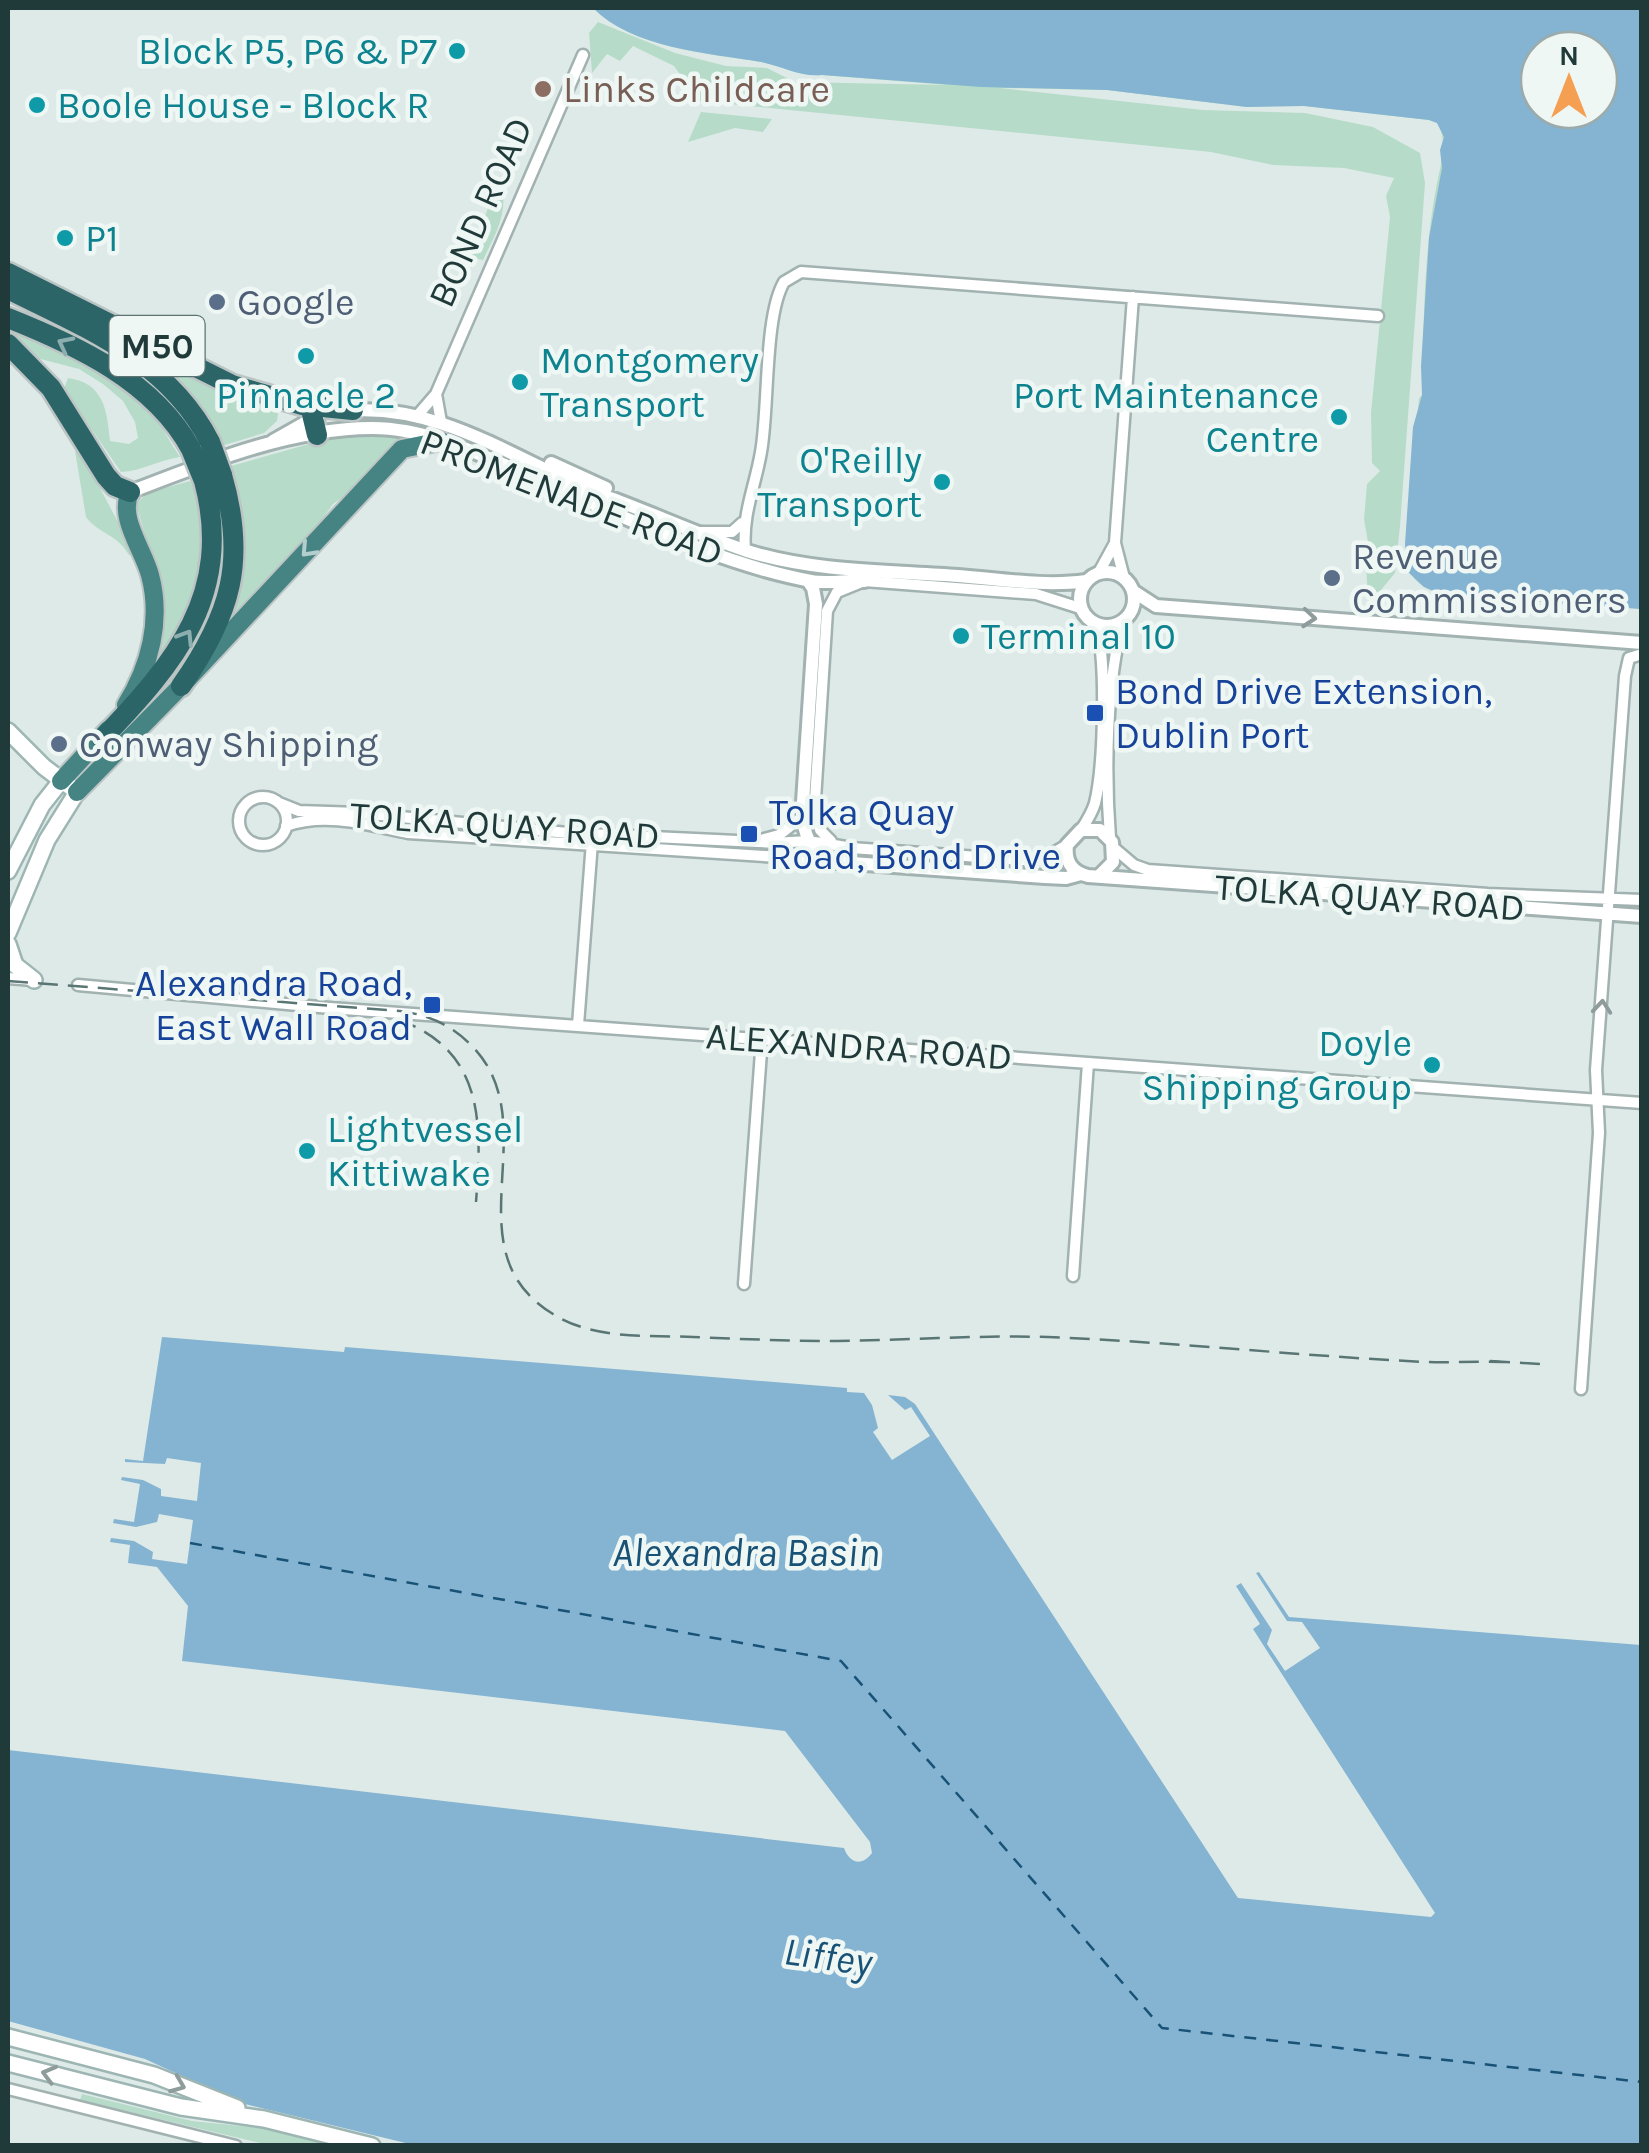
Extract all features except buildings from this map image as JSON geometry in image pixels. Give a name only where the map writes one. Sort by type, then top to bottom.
[{"type":"highway","name":"M50","points":[[8,273],[232,386],[313,419],[353,410]]},
{"type":"highway","name":"M50","points":[[8,289],[98,333],[152,368],[198,419],[201,446],[232,520],[230,585],[222,618],[182,686]]},
{"type":"highway","name":"M50","points":[[8,318],[69,345],[122,375],[201,446]]},
{"type":"highway","name":"M50","points":[[8,344],[50,388],[106,476],[115,486],[130,492]]},
{"type":"highway","points":[[69,786],[182,686],[402,449],[441,431]]},
{"type":"highway","name":"M50","points":[[102,739],[165,670],[196,620],[207,588],[212,550],[213,478]]},
{"type":"highway","points":[[69,786],[141,680],[154,624],[150,576],[127,518],[125,502],[130,492]]},
{"type":"main road","points":[[8,731],[69,786]]},
{"type":"main road","points":[[8,871],[32,822],[69,786]]},
{"type":"main road","points":[[8,933],[69,786]]},
{"type":"main road","points":[[8,944],[15,965],[34,980]]},
{"type":"main road","points":[[8,2038],[154,2075],[264,2119]]},
{"type":"main road","points":[[8,2063],[181,2107],[264,2119],[372,2146]]},
{"type":"street","name":"BOND ROAD","points":[[417,416],[436,394],[584,55]]},
{"type":"street","points":[[745,550],[742,523],[762,450],[775,306],[784,282],[794,275],[824,272],[1378,316]]},
{"type":"street","points":[[1132,296],[1115,543],[1124,578],[1133,591],[1156,606],[1636,643]]},
{"type":"street","points":[[436,394],[441,431]]},
{"type":"street","name":"PROMENADE ROAD","points":[[353,410],[417,416],[441,431],[709,551],[808,581],[864,582]]},
{"type":"street","name":"PROMENADE ROAD","points":[[130,492],[273,441],[313,419],[374,428],[441,431],[515,453],[603,495],[745,550],[831,567],[1064,584],[1092,577]]},
{"type":"street","points":[[700,532],[732,532],[742,523]]},
{"type":"street","points":[[1080,608],[1080,597],[1115,543]]},
{"type":"street","points":[[1092,577],[1112,572],[1124,578]]},
{"type":"street","points":[[808,581],[816,604],[802,817],[806,840],[826,860]]},
{"type":"street","points":[[832,842],[820,830],[815,800],[827,611],[838,592],[864,582],[1036,594],[1080,608],[1096,624],[1104,656],[1094,807],[1067,845],[1070,866],[1081,874],[1100,875],[1112,862],[1108,776],[1116,647],[1123,621],[1133,607],[1133,591]]},
{"type":"street","points":[[1096,624],[1108,626],[1123,621]]},
{"type":"street","points":[[1581,1388],[1600,1133],[1597,1100],[1625,676],[1630,658],[1642,654]]},
{"type":"street","points":[[267,798],[279,804],[286,815],[286,826],[281,836],[266,844],[251,841],[241,830],[240,814],[251,800],[267,798]]},
{"type":"street","name":"TOLKA QUAY ROAD","points":[[279,804],[300,811],[359,813],[732,854],[1066,878],[1081,874]]},
{"type":"street","points":[[758,841],[779,836],[802,817]]},
{"type":"street","name":"TOLKA QUAY ROAD","points":[[286,826],[320,819],[408,833],[592,841],[806,840],[851,848],[1035,861],[1067,845]]},
{"type":"street","points":[[1081,830],[1100,830],[1112,843]]},
{"type":"street","points":[[732,854],[733,840]]},
{"type":"street","points":[[578,1025],[592,841]]},
{"type":"street","name":"TOLKA QUAY ROAD","points":[[1112,843],[1134,865],[1148,870],[1488,894],[1642,900]]},
{"type":"street","name":"TOLKA QUAY ROAD","points":[[1100,875],[1642,916]]},
{"type":"street","points":[[8,978],[34,980]]},
{"type":"street","name":"ALEXANDRA ROAD","points":[[78,984],[148,989],[189,997],[1642,1103]]},
{"type":"street","points":[[744,1284],[762,1038]]},
{"type":"street","points":[[1074,1276],[1088,1064]]},
{"type":"street","points":[[8,2089],[236,2146]]},
{"type":"green space","points":[[593,8],[1641,8],[1641,609],[1443,595],[1423,586],[1409,571],[1405,556],[1422,395],[1427,262],[1443,152],[1437,123],[1304,106],[1247,107],[1107,90],[1000,88],[1203,110],[1305,113],[1373,127],[1420,153],[1425,183],[1395,573],[1371,602],[1364,519],[1367,484],[1380,471],[1372,463],[1371,413],[1390,217],[1386,196],[1394,178],[1344,168],[1273,165],[1211,152],[699,101],[674,66],[633,46],[620,61],[607,54],[592,73],[589,33],[598,22],[675,53],[726,66],[767,68],[795,82],[947,85],[806,74],[672,47],[629,32]]},
{"type":"green space","points":[[701,112],[772,119],[763,132],[735,128],[688,142]]},
{"type":"green space","points":[[499,178],[503,210],[497,230],[483,260],[470,257]]},
{"type":"green space","points":[[8,329],[88,362],[126,386],[155,417],[180,457],[121,472],[64,389],[68,378],[89,386],[105,409],[110,441],[129,444],[138,438],[135,422],[123,401],[79,369],[29,356],[8,336]]},
{"type":"green space","points":[[146,353],[267,407],[278,413],[277,421],[264,433],[221,446]]},
{"type":"green space","points":[[337,436],[398,436],[399,440],[350,492],[333,504],[313,532],[225,626],[240,513],[231,466]]},
{"type":"green space","points":[[75,451],[83,456],[136,556],[129,555],[119,542],[86,517]]},
{"type":"green space","points":[[190,481],[193,487],[197,486],[202,517],[201,581],[188,621],[151,680],[151,555],[136,504],[147,493]]},
{"type":"green space","points":[[82,2094],[192,2121],[299,2132],[355,2145],[269,2145],[80,2100]]},
{"type":"water","points":[[593,8],[1641,8],[1641,609],[1443,595],[1424,587],[1408,572],[1405,544],[1413,427],[1422,395],[1429,238],[1442,168],[1440,150],[1444,137],[1437,123],[1304,106],[1247,107],[1107,90],[981,87],[806,74],[672,47],[628,32]]},
{"type":"water","points":[[162,1337],[344,1352],[345,1347],[847,1388],[847,1392],[864,1393],[872,1405],[878,1428],[873,1432],[892,1460],[930,1436],[911,1407],[905,1410],[888,1395],[905,1397],[915,1404],[1238,1898],[1431,1917],[1435,1913],[1253,1629],[1260,1624],[1236,1586],[1241,1583],[1272,1630],[1267,1644],[1285,1671],[1320,1648],[1302,1622],[1287,1621],[1256,1573],[1289,1617],[1641,1645],[1641,2145],[418,2146],[241,2103],[145,2059],[8,2021],[8,1750],[844,1848],[856,1861],[872,1853],[870,1842],[785,1731],[182,1661],[188,1606],[157,1567],[128,1563],[130,1545],[110,1542],[111,1538],[134,1541],[153,1552],[152,1559],[187,1564],[193,1520],[159,1514],[157,1522],[136,1527],[113,1523],[114,1519],[134,1522],[140,1484],[121,1480],[122,1477],[143,1480],[161,1489],[161,1496],[197,1501],[201,1463],[167,1458],[165,1464],[125,1462],[143,1461]]},
{"type":"ferry route","points":[[190,1543],[841,1661],[1162,2028],[1642,2082]]},
{"type":"railway","points":[[8,981],[400,1011],[448,1027],[473,1047],[494,1079],[502,1113],[501,1222],[507,1256],[522,1287],[553,1314],[586,1328],[639,1336],[801,1341],[1048,1337],[1379,1359],[1502,1362]]},
{"type":"railway","points":[[397,1019],[426,1033],[447,1050],[472,1093],[479,1145],[476,1202]]},
{"type":"railway","points":[[1490,1361],[1540,1364]]},
{"type":"place","name":"Block P5, P6 & P7","points":[[457,51]]},
{"type":"place","name":"Links Childcare","points":[[543,89]]},
{"type":"place","name":"Boole House - Block R","points":[[37,105]]},
{"type":"place","name":"P1","points":[[65,238]]},
{"type":"place","name":"Google","points":[[217,302]]},
{"type":"place","name":"Pinnacle 2","points":[[306,356]]},
{"type":"place","name":"Montgomery Transport","points":[[520,382]]},
{"type":"place","name":"Port Maintenance Centre","points":[[1339,417]]},
{"type":"place","name":"O'Reilly Transport","points":[[942,482]]},
{"type":"place","name":"Revenue Commissioners","points":[[1332,578]]},
{"type":"place","name":"Terminal 10","points":[[961,636]]},
{"type":"place","name":"Bond Drive Extension, Dublin Port","points":[[1095,713]]},
{"type":"place","name":"Conway Shipping","points":[[59,744]]},
{"type":"place","name":"Tolka Quay Road, Bond Drive","points":[[749,834]]},
{"type":"place","name":"Alexandra Road, East Wall Road","points":[[432,1005]]},
{"type":"place","name":"Doyle Shipping Group","points":[[1432,1065]]},
{"type":"place","name":"Lightvessel Kittiwake","points":[[307,1151]]},
{"type":"water label","name":"Alexandra Basin","points":[[746,1552]]},
{"type":"water label","name":"Liffey","points":[[828,1956]]}]
